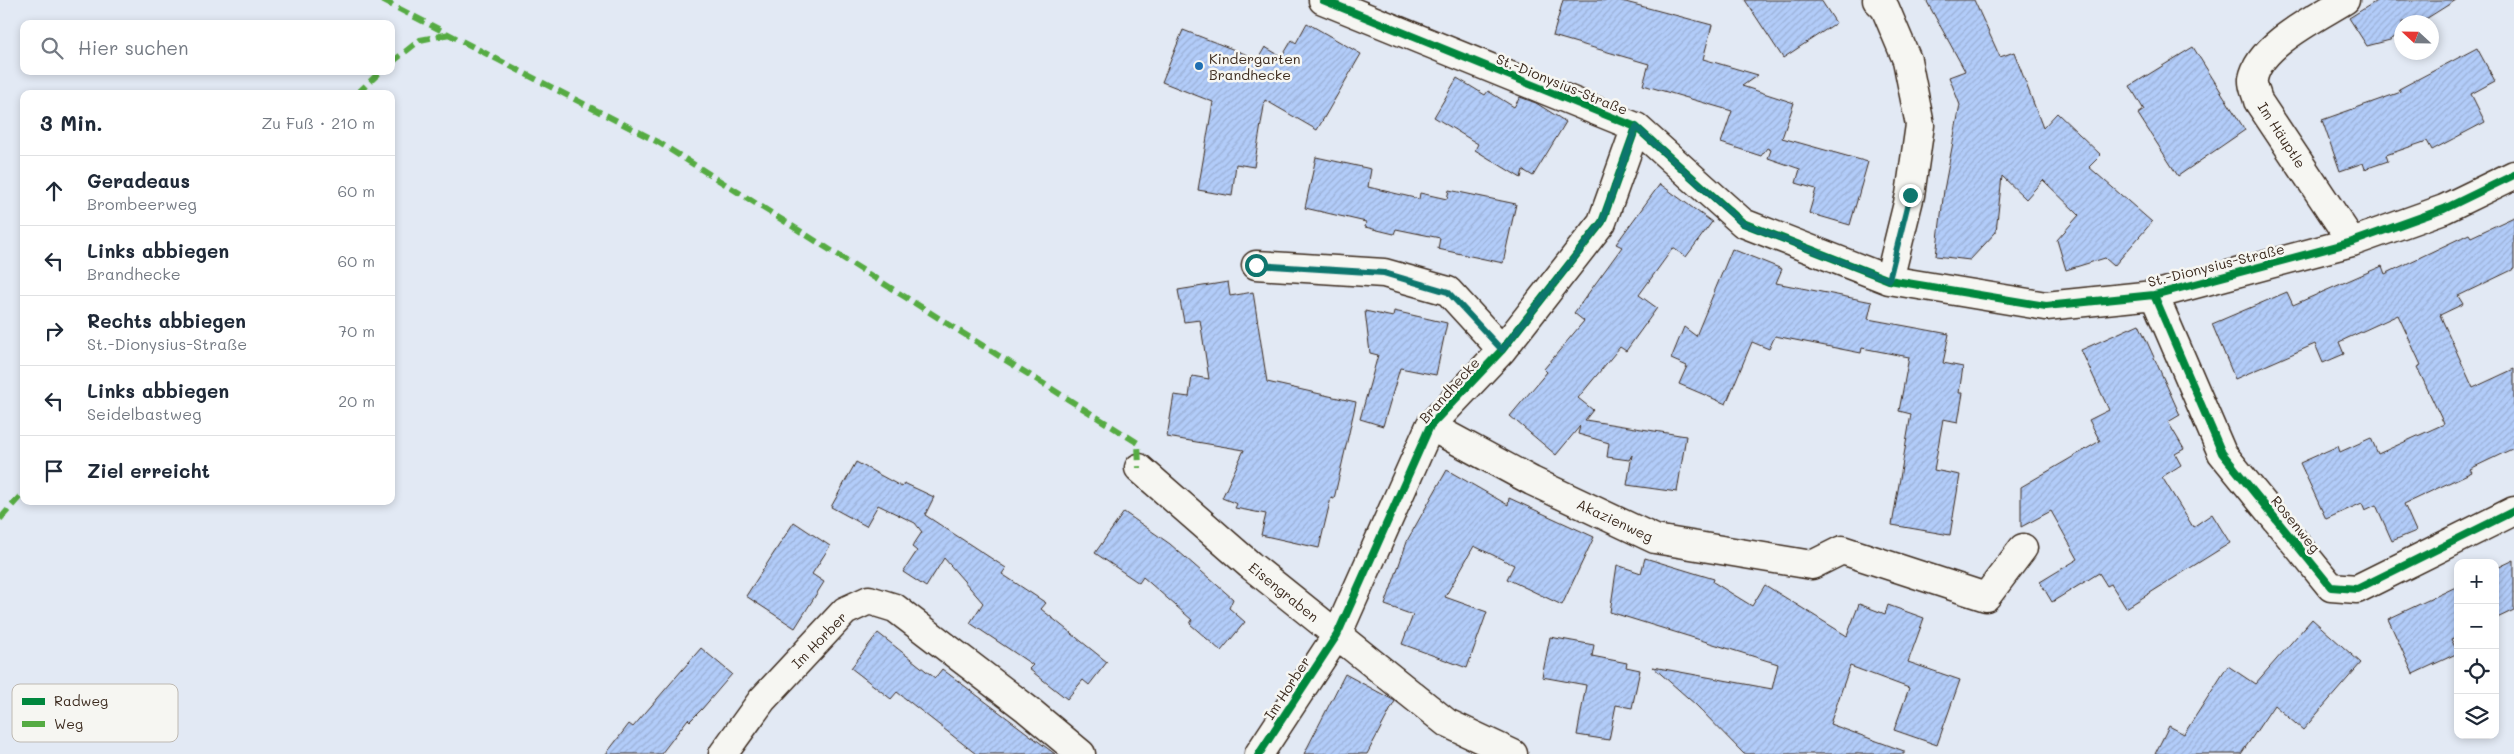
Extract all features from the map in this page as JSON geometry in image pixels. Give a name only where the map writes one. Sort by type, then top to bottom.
[{"type":"street","name":"St.-Dionysius-Straße","points":[[1323,0],[1636,127],[1742,223],[1889,280],[2046,306],[2154,295],[2352,242],[2444,209],[2514,175]]},
{"type":"street","points":[[1877,0],[1885,8],[1907,60],[1920,125],[1910,195],[1889,280]]},
{"type":"street","name":"Im Häuptle","points":[[2345,0],[2275,45],[2258,65],[2253,80],[2258,102],[2352,242]]},
{"type":"street","name":"Brandhecke","points":[[1337,635],[1430,426],[1502,350],[1602,222],[1636,127]]},
{"type":"street","points":[[1256,265],[1384,273],[1448,292],[1502,350]]},
{"type":"street","name":"Rosenweg","points":[[2154,295],[2222,453],[2331,587],[2357,588],[2514,511]]},
{"type":"street","name":"Akazienweg","points":[[1430,426],[1532,481],[1655,539],[1812,565],[1842,550],[1986,597],[2023,548]]},
{"type":"street","name":"Eisengraben","points":[[1139,468],[1250,565],[1447,722],[1513,754]]},
{"type":"street","name":"Im Horber","points":[[723,754],[762,700],[845,611],[869,600],[895,608],[1027,708],[1081,754]]},
{"type":"street","name":"Im Horber","points":[[1259,754],[1337,635]]},
{"type":"building","points":[[1563,0],[1618,0],[1712,25],[1703,59],[1758,75],[1742,86],[1794,103],[1782,138],[1868,162],[1850,225],[1809,213],[1816,189],[1796,183],[1800,169],[1768,158],[1771,150],[1767,148],[1761,156],[1721,143],[1732,111],[1643,85],[1649,64],[1553,36]]},
{"type":"building","points":[[1745,0],[1821,0],[1836,23],[1783,58]]},
{"type":"building","points":[[1926,0],[1974,0],[2000,57],[2014,52],[2043,128],[2057,113],[2101,155],[2089,167],[2152,222],[2114,266],[2105,258],[2066,270],[2057,240],[2079,215],[2043,180],[2026,199],[2002,176],[1996,232],[1970,260],[1936,256],[1944,190],[1960,105],[1949,77],[1965,71]]},
{"type":"building","points":[[2378,0],[2456,0],[2432,15],[2394,15],[2394,38],[2367,46],[2349,18]]},
{"type":"building","points":[[1307,23],[1361,54],[1317,130],[1265,100],[1254,167],[1236,164],[1232,196],[1198,190],[1213,102],[1162,82],[1183,30],[1258,59],[1265,47],[1282,57],[1292,40],[1296,43]]},
{"type":"building","points":[[2193,47],[2245,130],[2178,176],[2138,114],[2144,110],[2130,86]]},
{"type":"building","points":[[2477,48],[2495,81],[2471,94],[2485,122],[2432,150],[2427,141],[2386,155],[2388,161],[2365,169],[2363,163],[2340,171],[2322,120],[2401,92],[2399,89]]},
{"type":"building","points":[[1457,78],[1485,95],[1488,91],[1514,107],[1520,97],[1536,103],[1566,122],[1533,176],[1523,170],[1521,178],[1475,150],[1478,144],[1434,117]]},
{"type":"building","points":[[1316,157],[1371,169],[1368,187],[1419,199],[1420,193],[1447,199],[1449,190],[1516,204],[1503,263],[1438,249],[1440,238],[1396,229],[1394,234],[1365,227],[1366,222],[1305,208]]},
{"type":"building","points":[[1660,184],[1712,222],[1686,257],[1673,248],[1639,295],[1657,308],[1626,351],[1620,347],[1578,398],[1593,410],[1585,420],[1686,436],[1677,492],[1627,485],[1632,455],[1629,460],[1607,457],[1609,443],[1578,434],[1580,426],[1556,455],[1510,416],[1547,372],[1544,369],[1584,321],[1574,313],[1622,247],[1616,244]]},
{"type":"building","points":[[2514,217],[2514,269],[2458,296],[2463,304],[2440,315],[2473,388],[2514,369],[2514,448],[2470,469],[2472,472],[2404,504],[2416,531],[2392,541],[2376,505],[2365,510],[2362,503],[2326,519],[2300,463],[2338,446],[2340,452],[2371,438],[2378,454],[2444,424],[2417,367],[2421,365],[2398,315],[2339,342],[2344,354],[2323,363],[2315,344],[2235,379],[2212,324],[2287,292],[2293,305],[2382,266],[2385,274],[2469,234],[2471,237]]},
{"type":"building","points":[[1732,249],[1782,269],[1776,283],[1872,302],[1868,319],[1949,334],[1943,363],[1963,367],[1959,393],[1963,393],[1958,422],[1943,419],[1934,470],[1960,475],[1950,535],[1892,525],[1911,414],[1899,411],[1909,357],[1862,348],[1861,353],[1775,336],[1769,349],[1752,342],[1726,404],[1679,384],[1687,366],[1671,359],[1684,327],[1696,336]]},
{"type":"building","points":[[1228,282],[1230,296],[1253,292],[1267,382],[1356,402],[1334,499],[1331,498],[1319,548],[1261,535],[1266,514],[1235,508],[1237,504],[1222,498],[1244,450],[1167,437],[1174,395],[1189,397],[1192,376],[1209,379],[1200,320],[1184,322],[1178,290]]},
{"type":"building","points":[[1365,311],[1393,317],[1394,311],[1447,323],[1436,375],[1400,368],[1383,426],[1360,419],[1378,355],[1370,353]]},
{"type":"building","points":[[2139,324],[2180,415],[2168,422],[2184,449],[2175,454],[2181,465],[2162,477],[2193,527],[2212,514],[2230,543],[2126,608],[2111,584],[2107,586],[2099,573],[2052,602],[2040,582],[2078,559],[2051,511],[2021,527],[2021,487],[2100,441],[2089,420],[2109,410],[2081,350]]},
{"type":"building","points":[[856,462],[902,487],[904,483],[934,497],[925,515],[1006,568],[1002,574],[1046,603],[1041,609],[1107,662],[1089,685],[1083,680],[1067,699],[1029,669],[1033,665],[970,623],[983,603],[944,558],[926,587],[903,572],[917,551],[912,547],[922,532],[915,523],[878,505],[866,526],[831,507]]},
{"type":"building","points":[[1447,470],[1508,505],[1509,498],[1594,537],[1562,605],[1507,579],[1514,565],[1474,546],[1445,597],[1487,612],[1467,668],[1402,644],[1413,615],[1385,605],[1408,539]]},
{"type":"building","points":[[1124,512],[1170,544],[1233,599],[1229,608],[1245,622],[1221,651],[1190,624],[1192,620],[1143,577],[1139,583],[1095,553]]},
{"type":"building","points":[[794,522],[830,546],[812,574],[824,582],[795,628],[746,596]]},
{"type":"building","points":[[1645,558],[1714,579],[1713,582],[1752,606],[1765,585],[1847,636],[1859,604],[1885,614],[1888,605],[1924,618],[1908,662],[1960,680],[1937,745],[1894,730],[1909,688],[1850,666],[1830,724],[1904,751],[1904,754],[1744,754],[1696,705],[1653,667],[1772,689],[1778,664],[1610,612],[1617,565],[1641,573]]},
{"type":"building","points":[[2514,560],[2514,610],[2499,617],[2499,604],[2499,567]]},
{"type":"building","points":[[2454,588],[2454,638],[2451,639],[2454,645],[2454,655],[2413,674],[2388,619]]},
{"type":"building","points":[[2312,619],[2361,663],[2303,730],[2274,705],[2241,754],[2155,754],[2169,726],[2184,734],[2228,666],[2255,684]]},
{"type":"building","points":[[878,633],[935,678],[942,669],[1055,754],[976,754],[897,692],[891,699],[851,668]]},
{"type":"building","points":[[1550,637],[1594,645],[1592,656],[1627,663],[1626,667],[1640,670],[1632,708],[1616,705],[1609,740],[1577,735],[1586,685],[1542,677]]},
{"type":"building","points":[[701,648],[732,674],[702,709],[690,721],[688,719],[661,754],[606,754],[629,724],[633,727]]},
{"type":"building","points":[[1345,674],[1395,701],[1367,754],[1304,754]]},
{"type":"marked path","points":[[382,0],[658,142],[1138,443],[1139,468]]},
{"type":"marked path","points":[[395,60],[420,40],[450,34]]},
{"type":"marked path","points":[[361,90],[377,75]]},
{"type":"marked path","points":[[0,519],[20,496]]},
{"type":"cycle path","points":[[1323,0],[1636,127],[1743,223],[1889,280],[2046,306],[2154,295],[2352,242],[2444,209],[2514,175]]},
{"type":"cycle path","points":[[1259,754],[1337,635],[1430,426],[1502,350],[1602,222],[1636,127]]},
{"type":"cycle path","points":[[2154,295],[2222,453],[2331,587],[2357,589],[2514,511]]},
{"type":"place","name":"Kindergarten Brandhecke","points":[[1199,66]]},
{"type":"route","points":[[1256,265],[1384,273],[1448,292],[1502,350],[1602,222],[1636,127],[1742,223],[1889,280],[1910,195]]}]
